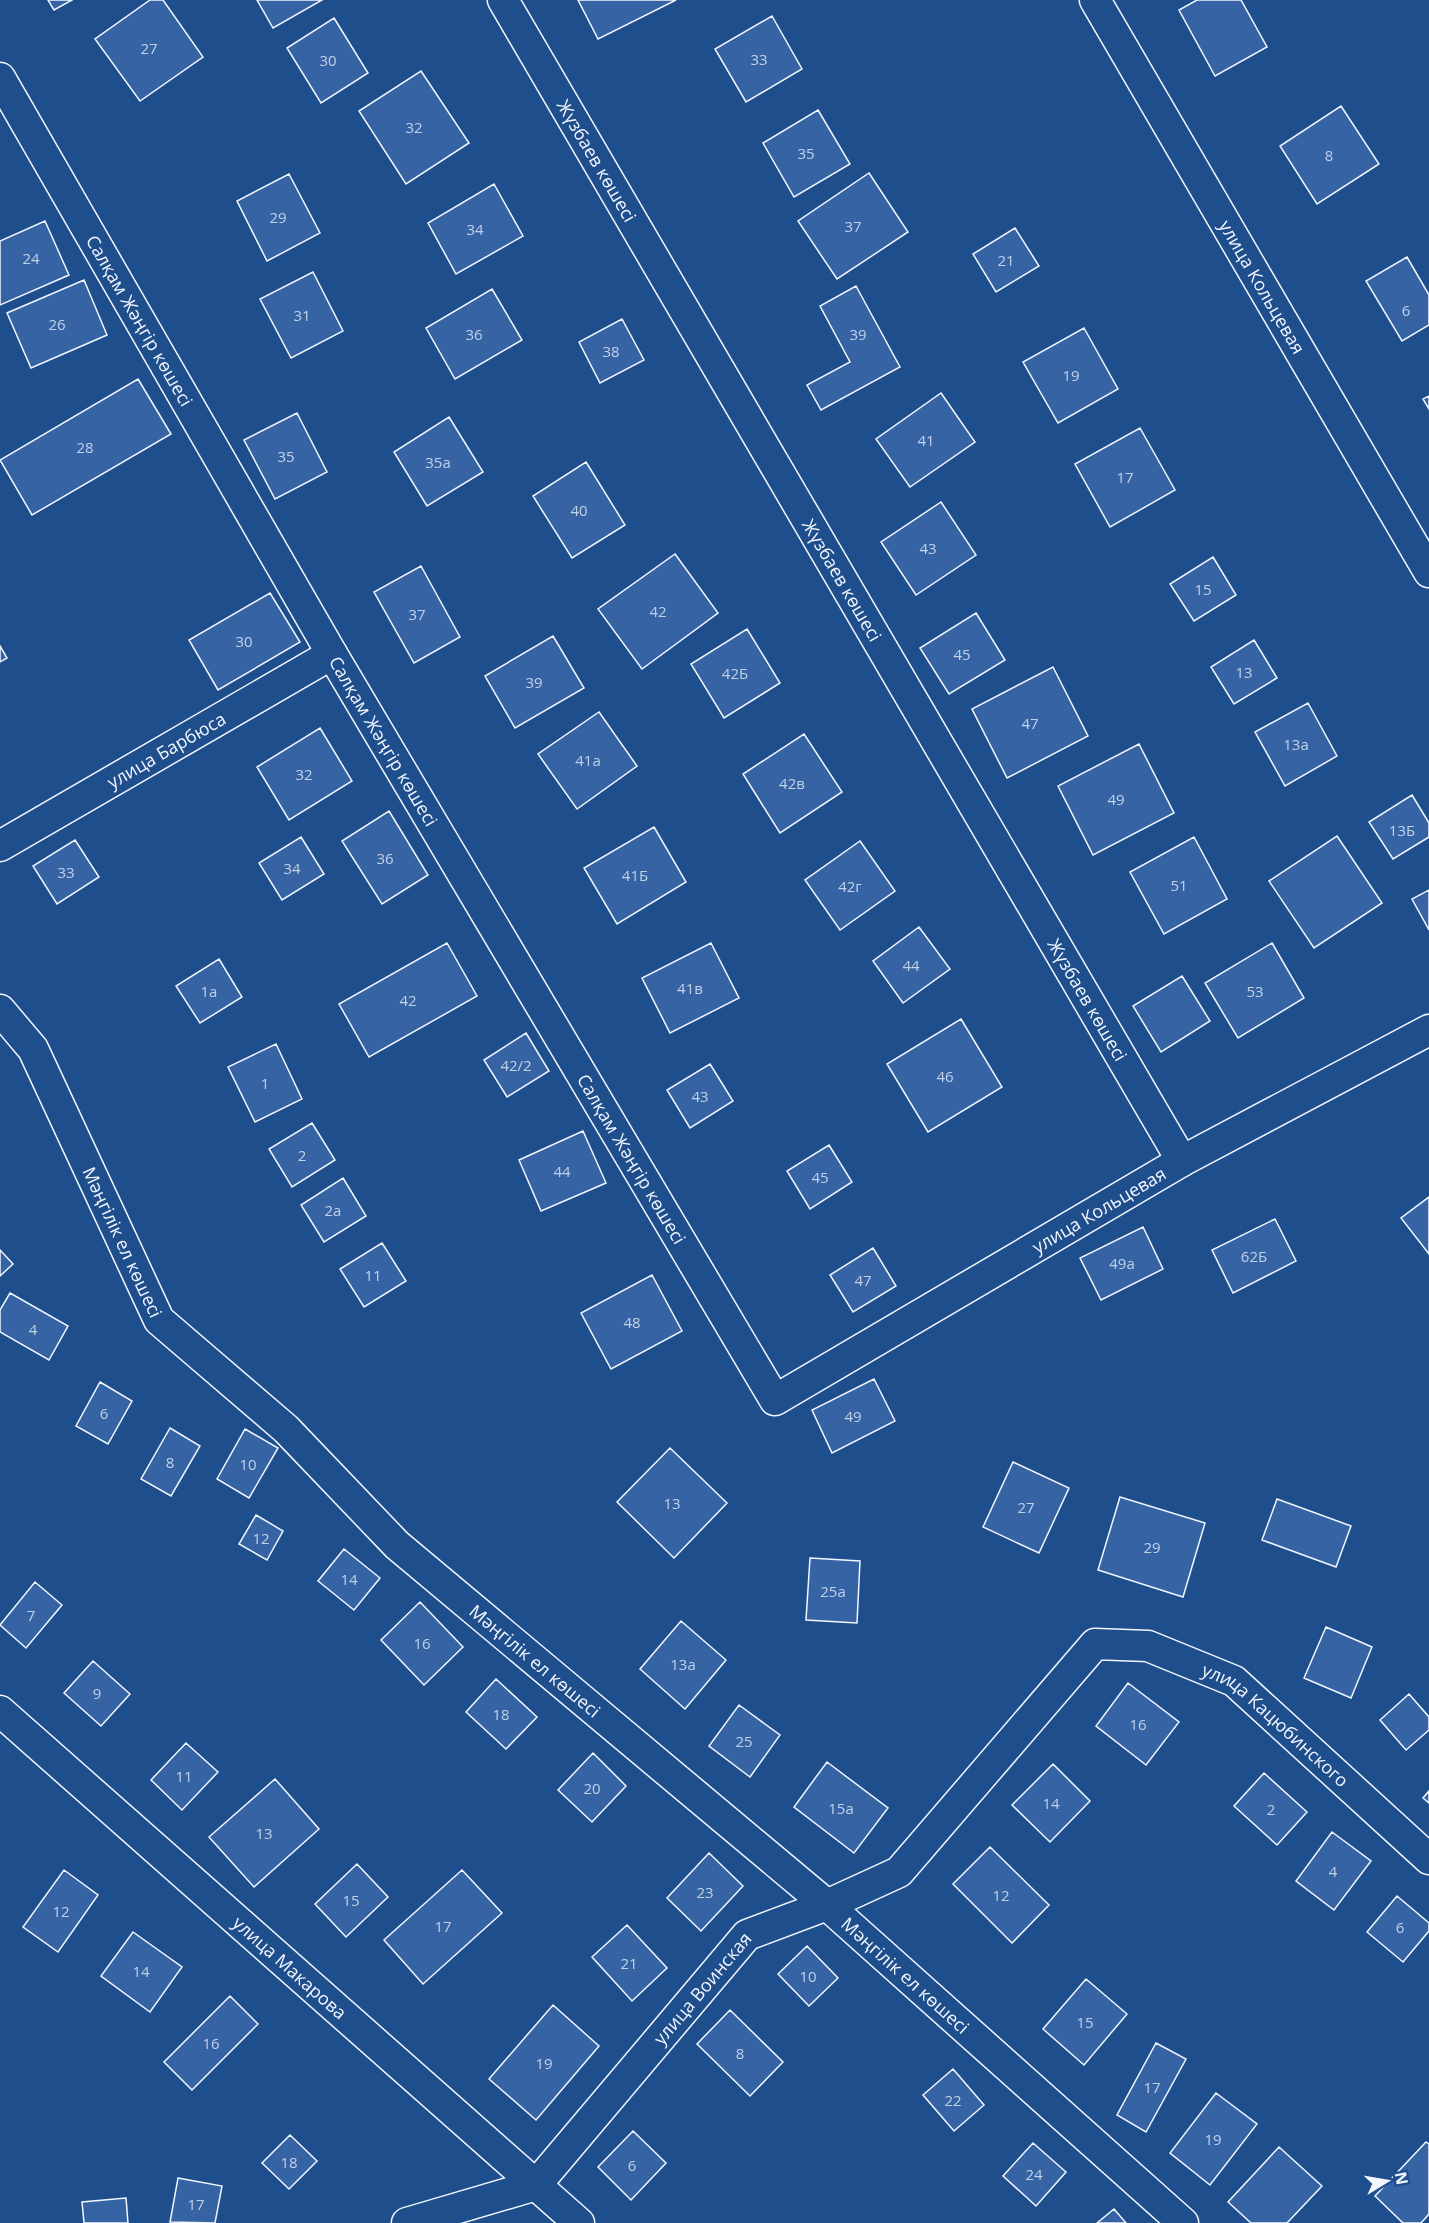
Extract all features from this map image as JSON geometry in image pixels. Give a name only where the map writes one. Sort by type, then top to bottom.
[{"type":"street","name":"Жүзбаев көшесі","points":[[503,0],[1182,1161]]},
{"type":"street","name":"улица Кольцевая","points":[[1095,0],[1429,572]]},
{"type":"street","name":"Салқам Жәңгір көшесі","points":[[0,78],[332,654],[775,1401]]},
{"type":"street","name":"улица Барбюса","points":[[0,846],[332,654]]},
{"type":"street","name":"Мәңгілік ел көшесі","points":[[0,1010],[33,1049],[159,1320],[285,1429],[397,1545],[827,1905],[1183,2223]]},
{"type":"street","name":"улица Кольцевая","points":[[775,1401],[1182,1161],[1429,1030]]},
{"type":"street","name":"улица Воинская","points":[[536,2185],[747,1935],[827,1905],[898,1872],[1095,1644]]},
{"type":"street","name":"улица Кацюбинского","points":[[1095,1644],[1148,1646],[1234,1681],[1429,1860]]},
{"type":"street","name":"улица Макарова","points":[[0,1711],[579,2223]]},
{"type":"street","points":[[406,2223],[536,2185]]},
{"type":"building","points":[[48,0],[72,0],[54,10]]},
{"type":"building","points":[[150,0],[163,0],[203,57],[140,101],[95,39]]},
{"type":"building","points":[[257,0],[322,0],[273,28]]},
{"type":"building","points":[[578,0],[676,0],[598,39]]},
{"type":"building","points":[[1197,0],[1241,0],[1267,47],[1215,76],[1179,10]]},
{"type":"building","points":[[772,16],[802,69],[746,102],[715,49]]},
{"type":"building","points":[[334,18],[368,73],[321,103],[287,48]]},
{"type":"building","points":[[421,71],[469,143],[406,184],[359,111]]},
{"type":"building","points":[[1341,106],[1379,164],[1317,204],[1280,146]]},
{"type":"building","points":[[818,110],[850,164],[794,197],[763,143]]},
{"type":"building","points":[[869,173],[908,232],[837,279],[798,221]]},
{"type":"building","points":[[289,174],[320,233],[267,261],[237,201]]},
{"type":"building","points":[[494,184],[523,236],[456,274],[428,223]]},
{"type":"building","points":[[45,221],[69,275],[0,305],[0,241]]},
{"type":"building","points":[[1015,228],[1039,266],[996,292],[973,254]]},
{"type":"building","points":[[1407,257],[1429,295],[1429,325],[1402,341],[1366,281]]},
{"type":"building","points":[[313,272],[343,331],[291,358],[260,299]]},
{"type":"building","points":[[84,280],[107,335],[31,368],[7,313]]},
{"type":"building","points":[[856,286],[900,367],[821,410],[807,385],[850,362],[820,306]]},
{"type":"building","points":[[492,289],[522,340],[455,379],[426,328]]},
{"type":"building","points":[[622,319],[644,360],[600,383],[579,342]]},
{"type":"building","points":[[1084,328],[1118,389],[1058,423],[1023,362]]},
{"type":"building","points":[[138,379],[171,434],[32,515],[0,460]]},
{"type":"building","points":[[941,393],[975,442],[910,487],[876,439]]},
{"type":"building","points":[[1429,396],[1429,409],[1423,399]]},
{"type":"building","points":[[297,413],[327,472],[275,499],[244,440]]},
{"type":"building","points":[[449,417],[483,472],[427,506],[394,452]]},
{"type":"building","points":[[1140,428],[1175,490],[1110,527],[1075,464]]},
{"type":"building","points":[[586,462],[625,525],[572,558],[533,496]]},
{"type":"building","points":[[941,502],[976,555],[916,595],[881,542]]},
{"type":"building","points":[[675,554],[718,613],[642,669],[598,609]]},
{"type":"building","points":[[1213,557],[1236,595],[1194,621],[1170,584]]},
{"type":"building","points":[[421,566],[460,637],[414,663],[374,592]]},
{"type":"building","points":[[270,593],[300,642],[218,690],[189,640]]},
{"type":"building","points":[[976,613],[1005,660],[949,694],[920,648]]},
{"type":"building","points":[[747,629],[780,683],[724,718],[691,664]]},
{"type":"building","points":[[553,636],[584,688],[515,728],[485,676]]},
{"type":"building","points":[[1254,640],[1277,678],[1234,704],[1211,667]]},
{"type":"building","points":[[0,646],[7,658],[0,662]]},
{"type":"building","points":[[1053,667],[1088,736],[1007,778],[972,709]]},
{"type":"building","points":[[1308,703],[1337,756],[1285,786],[1255,732]]},
{"type":"building","points":[[599,712],[637,766],[577,809],[538,754]]},
{"type":"building","points":[[320,728],[352,781],[289,820],[257,767]]},
{"type":"building","points":[[804,734],[842,792],[780,833],[743,774]]},
{"type":"building","points":[[1139,744],[1174,813],[1093,855],[1058,786]]},
{"type":"building","points":[[1412,795],[1429,823],[1429,837],[1393,859],[1369,822]]},
{"type":"building","points":[[389,811],[428,875],[382,904],[342,841]]},
{"type":"building","points":[[654,827],[686,882],[617,924],[584,868]]},
{"type":"building","points":[[1337,836],[1382,903],[1314,948],[1269,881]]},
{"type":"building","points":[[301,837],[324,874],[282,900],[259,863]]},
{"type":"building","points":[[1194,837],[1227,899],[1164,934],[1130,872]]},
{"type":"building","points":[[75,840],[99,877],[57,904],[33,866]]},
{"type":"building","points":[[860,841],[895,891],[840,930],[805,880]]},
{"type":"building","points":[[1429,890],[1429,930],[1412,899]]},
{"type":"building","points":[[919,927],[950,969],[903,1003],[873,961]]},
{"type":"building","points":[[447,943],[477,996],[369,1057],[339,1004]]},
{"type":"building","points":[[711,943],[739,998],[670,1033],[642,978]]},
{"type":"building","points":[[1272,943],[1304,998],[1238,1038],[1205,983]]},
{"type":"building","points":[[219,959],[242,997],[200,1023],[176,986]]},
{"type":"building","points":[[1182,976],[1210,1021],[1161,1052],[1133,1006]]},
{"type":"building","points":[[961,1019],[1002,1087],[928,1132],[887,1064]]},
{"type":"building","points":[[526,1033],[549,1071],[507,1097],[484,1060]]},
{"type":"building","points":[[276,1044],[302,1099],[255,1122],[228,1067]]},
{"type":"building","points":[[710,1064],[733,1101],[690,1128],[667,1090]]},
{"type":"building","points":[[312,1123],[335,1160],[292,1187],[269,1149]]},
{"type":"building","points":[[583,1131],[606,1183],[541,1211],[519,1160]]},
{"type":"building","points":[[829,1145],[852,1182],[810,1209],[787,1171]]},
{"type":"building","points":[[343,1178],[366,1216],[324,1242],[301,1205]]},
{"type":"building","points":[[1429,1197],[1429,1254],[1401,1218]]},
{"type":"building","points":[[1275,1219],[1296,1261],[1233,1293],[1212,1250]]},
{"type":"building","points":[[1143,1227],[1163,1269],[1101,1300],[1080,1258]]},
{"type":"building","points":[[382,1243],[406,1281],[364,1307],[340,1269]]},
{"type":"building","points":[[873,1248],[896,1286],[853,1312],[830,1275]]},
{"type":"building","points":[[0,1250],[13,1264],[0,1276]]},
{"type":"building","points":[[652,1275],[682,1331],[611,1369],[581,1313]]},
{"type":"building","points":[[10,1293],[68,1326],[49,1360],[0,1332],[0,1310]]},
{"type":"building","points":[[874,1379],[895,1421],[832,1453],[812,1410]]},
{"type":"building","points":[[100,1382],[132,1401],[108,1444],[76,1426]]},
{"type":"building","points":[[170,1428],[200,1446],[171,1496],[141,1479]]},
{"type":"building","points":[[245,1429],[278,1448],[249,1498],[217,1479]]},
{"type":"building","points":[[670,1448],[727,1503],[674,1558],[617,1502]]},
{"type":"building","points":[[1013,1462],[1069,1488],[1039,1553],[983,1527]]},
{"type":"building","points":[[1120,1497],[1205,1523],[1183,1597],[1098,1570]]},
{"type":"building","points":[[1277,1499],[1351,1526],[1336,1567],[1262,1540]]},
{"type":"building","points":[[256,1515],[283,1531],[267,1560],[239,1544]]},
{"type":"building","points":[[344,1549],[380,1578],[354,1610],[318,1581]]},
{"type":"building","points":[[810,1558],[860,1561],[857,1623],[806,1620]]},
{"type":"building","points":[[35,1582],[62,1605],[26,1648],[0,1625]]},
{"type":"building","points":[[420,1602],[463,1647],[424,1685],[381,1640]]},
{"type":"building","points":[[681,1621],[726,1660],[685,1709],[640,1669]]},
{"type":"building","points":[[1326,1627],[1372,1647],[1351,1698],[1304,1678]]},
{"type":"building","points":[[93,1661],[130,1694],[101,1726],[64,1693]]},
{"type":"building","points":[[496,1679],[537,1717],[506,1749],[466,1712]]},
{"type":"building","points":[[1128,1683],[1179,1722],[1146,1765],[1096,1726]]},
{"type":"building","points":[[1409,1694],[1429,1717],[1429,1730],[1406,1750],[1380,1720]]},
{"type":"building","points":[[739,1705],[780,1735],[750,1777],[709,1746]]},
{"type":"building","points":[[186,1743],[218,1772],[182,1810],[151,1780]]},
{"type":"building","points":[[593,1753],[626,1786],[592,1822],[558,1790]]},
{"type":"building","points":[[827,1762],[888,1808],[854,1853],[794,1807]]},
{"type":"building","points":[[1053,1764],[1090,1801],[1050,1842],[1012,1805]]},
{"type":"building","points":[[1264,1773],[1307,1812],[1277,1845],[1234,1806]]},
{"type":"building","points":[[275,1779],[319,1829],[254,1887],[209,1837]]},
{"type":"building","points":[[1429,1791],[1429,1803],[1423,1798]]},
{"type":"building","points":[[1332,1832],[1371,1861],[1334,1910],[1296,1881]]},
{"type":"building","points":[[990,1847],[1049,1905],[1012,1943],[953,1884]]},
{"type":"building","points":[[709,1853],[743,1886],[701,1931],[667,1898]]},
{"type":"building","points":[[357,1864],[388,1897],[346,1937],[315,1904]]},
{"type":"building","points":[[64,1870],[98,1895],[58,1952],[23,1927]]},
{"type":"building","points":[[462,1870],[502,1913],[423,1984],[384,1940]]},
{"type":"building","points":[[1397,1896],[1429,1923],[1429,1931],[1403,1962],[1367,1932]]},
{"type":"building","points":[[627,1925],[667,1968],[632,2001],[592,1957]]},
{"type":"building","points":[[133,1932],[182,1967],[150,2012],[101,1976]]},
{"type":"building","points":[[807,1946],[838,1978],[809,2006],[778,1974]]},
{"type":"building","points":[[1086,1979],[1127,2014],[1084,2065],[1043,2029]]},
{"type":"building","points":[[230,1996],[258,2024],[192,2090],[164,2062]]},
{"type":"building","points":[[553,2005],[599,2046],[536,2120],[489,2079]]},
{"type":"building","points":[[730,2010],[783,2062],[750,2096],[697,2044]]},
{"type":"building","points":[[1156,2043],[1186,2059],[1146,2132],[1117,2115]]},
{"type":"building","points":[[953,2069],[984,2105],[954,2131],[923,2095]]},
{"type":"building","points":[[1216,2093],[1257,2124],[1210,2185],[1170,2153]]},
{"type":"building","points":[[633,2131],[666,2163],[631,2200],[598,2167]]},
{"type":"building","points":[[290,2135],[317,2161],[289,2189],[262,2163]]},
{"type":"building","points":[[1426,2142],[1429,2144],[1429,2214],[1421,2223],[1403,2223],[1375,2196]]},
{"type":"building","points":[[1033,2143],[1066,2172],[1036,2206],[1003,2176]]},
{"type":"building","points":[[1279,2147],[1322,2186],[1287,2223],[1251,2223],[1228,2202]]},
{"type":"building","points":[[178,2178],[222,2186],[215,2223],[170,2222]]},
{"type":"building","points":[[126,2198],[128,2223],[84,2223],[82,2202]]},
{"type":"building","points":[[1114,2209],[1126,2223],[1097,2223]]}]
